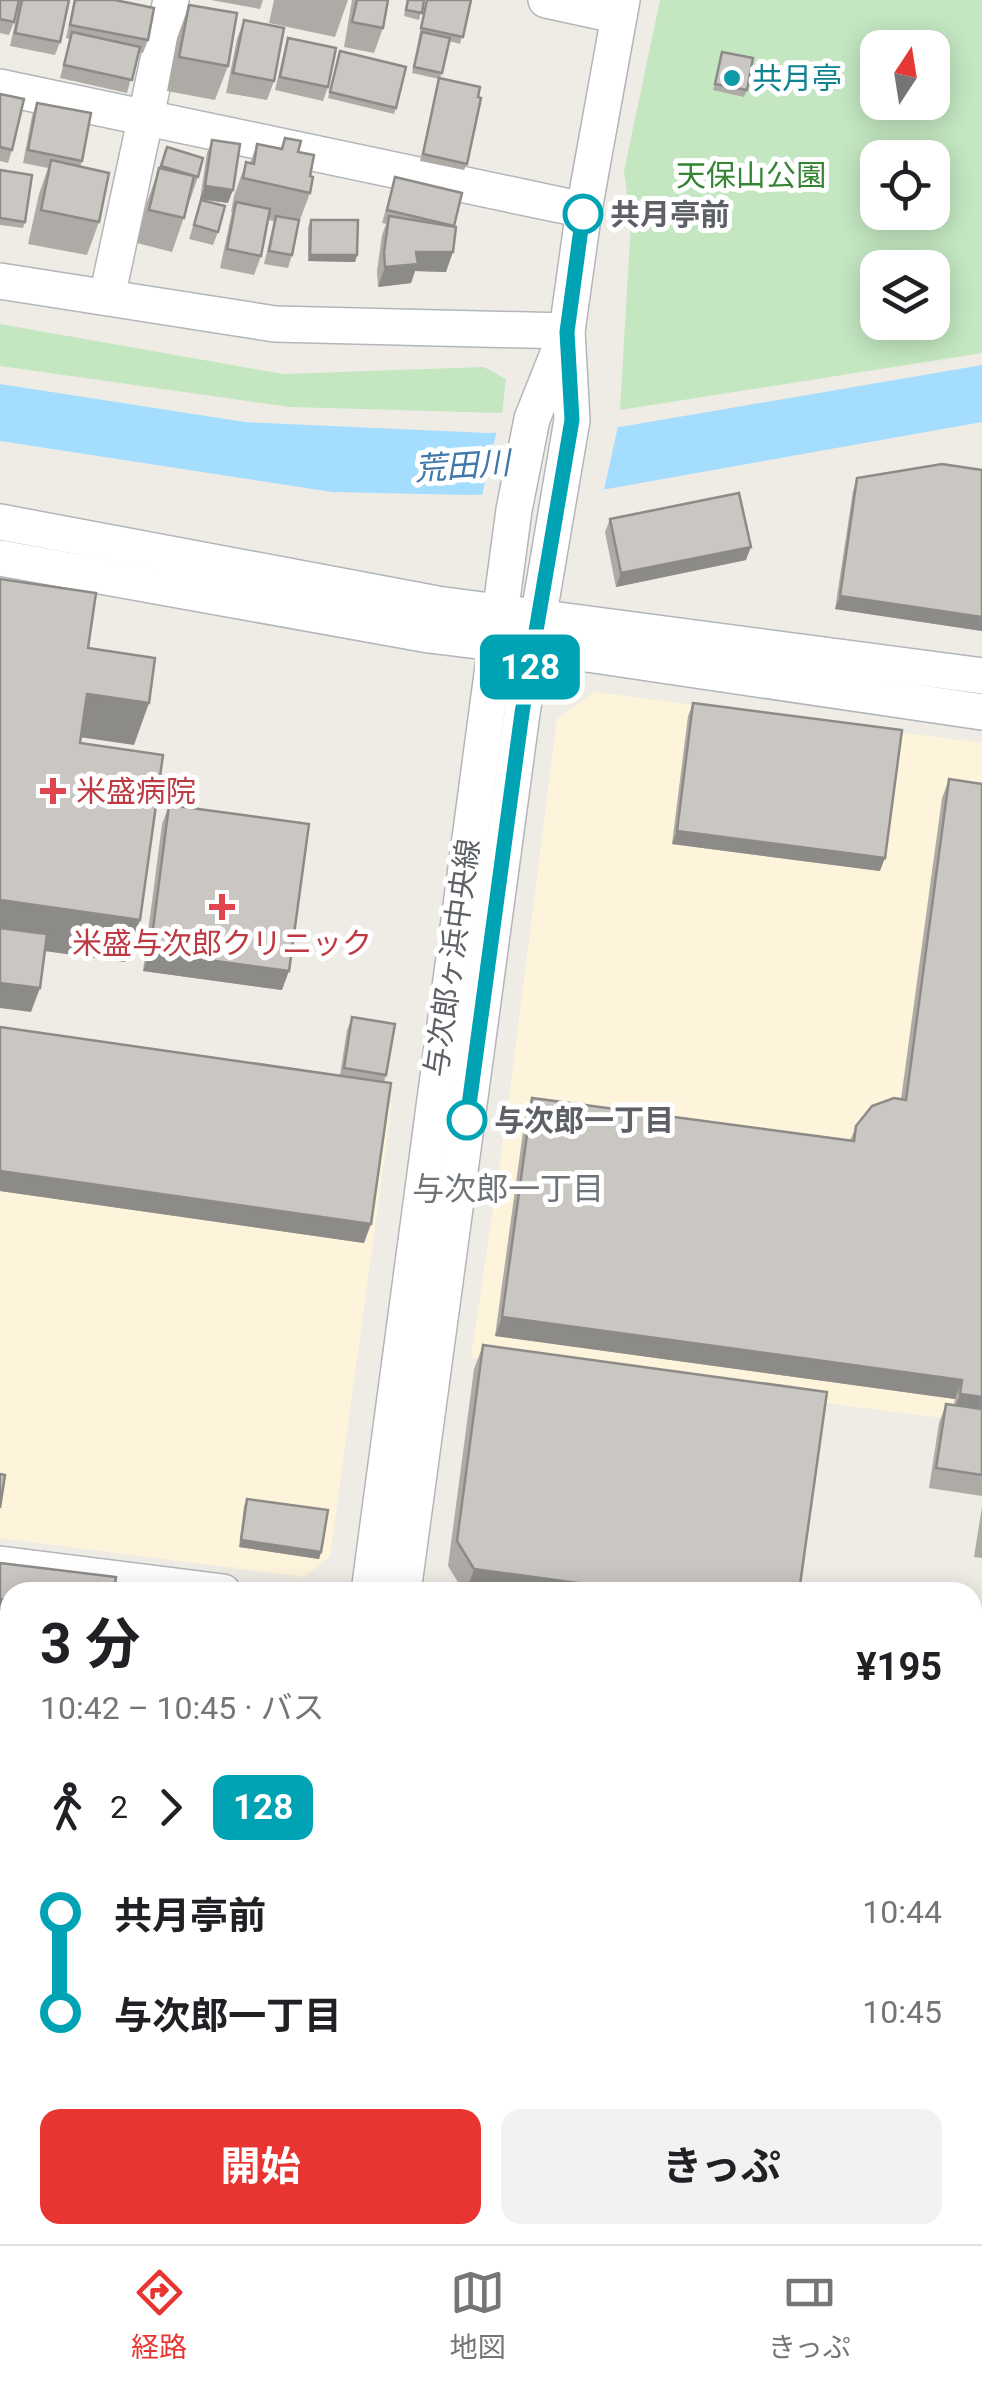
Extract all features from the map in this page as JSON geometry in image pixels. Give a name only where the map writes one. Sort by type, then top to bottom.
[{"type":"street","points":[[107,298],[171,0]]},
{"type":"street","points":[[546,0],[621,8]]},
{"type":"street","name":"与次郎ヶ浜中央線","points":[[432,1245],[572,420],[567,332],[584,210],[621,8]]},
{"type":"street","points":[[0,87],[584,210]]},
{"type":"street","points":[[0,282],[275,324],[567,332]]},
{"type":"street","name":"与次郎ヶ浜中央線","points":[[370,1582],[408,1424],[432,1245],[497,628],[514,510],[532,420],[567,332]]},
{"type":"street","points":[[10,542],[429,635],[497,628],[940,689],[982,712]]},
{"type":"street","points":[[940,689],[982,676]]},
{"type":"street","name":"与次郎ヶ浜中央線","points":[[403,1582],[408,1424]]},
{"type":"street","points":[[0,1564],[143,1582]]},
{"type":"shaded area","points":[[595,692],[982,743],[982,1423],[471,1358],[507,1114],[557,719]]},
{"type":"shaded area","points":[[0,1047],[392,1103],[330,1556],[304,1577],[0,1538]]},
{"type":"green space","name":"天保山公園","points":[[660,0],[982,0],[982,353],[620,410],[631,222],[624,171]]},
{"type":"green space","points":[[0,324],[283,374],[484,367],[506,379],[502,413],[290,407],[0,366]]},
{"type":"water","name":"荒田川","points":[[982,365],[982,422],[607,489],[471,495],[332,492],[0,441],[0,384],[245,422],[487,433],[620,427]]},
{"type":"pier","points":[[619,422],[603,494],[481,500],[497,430]]},
{"type":"building","points":[[0,0],[19,0],[14,22],[0,19]]},
{"type":"building","points":[[22,0],[69,0],[60,42],[15,33]]},
{"type":"building","points":[[75,0],[115,0],[154,8],[148,40],[70,25]]},
{"type":"building","points":[[357,0],[388,0],[383,28],[352,22]]},
{"type":"building","points":[[408,0],[424,0],[422,13],[406,10]]},
{"type":"building","points":[[427,0],[471,0],[463,37],[421,28]]},
{"type":"building","points":[[189,5],[237,13],[228,66],[179,57]]},
{"type":"building","points":[[244,20],[284,28],[274,81],[233,73]]},
{"type":"building","points":[[72,32],[140,47],[132,80],[64,65]]},
{"type":"building","points":[[422,32],[450,38],[442,73],[414,67]]},
{"type":"building","points":[[288,38],[336,48],[328,87],[280,77]]},
{"type":"building","points":[[340,51],[406,67],[396,108],[330,92]]},
{"type":"building","name":"共月亭","points":[[722,52],[753,58],[747,90],[715,84]]},
{"type":"building","points":[[439,78],[480,87],[467,164],[423,154]]},
{"type":"building","points":[[0,94],[24,99],[12,150],[0,147]]},
{"type":"building","points":[[37,103],[91,113],[82,161],[28,150]]},
{"type":"building","points":[[285,138],[301,141],[298,152],[314,155],[310,193],[243,178],[246,162],[254,164],[257,144],[282,149]]},
{"type":"building","points":[[212,140],[240,144],[233,190],[205,186]]},
{"type":"building","points":[[167,147],[203,158],[198,177],[161,166]]},
{"type":"building","points":[[51,160],[109,173],[99,222],[41,210]]},
{"type":"building","points":[[159,168],[194,176],[184,218],[149,210]]},
{"type":"building","points":[[0,170],[32,175],[25,222],[0,218]]},
{"type":"building","points":[[395,177],[462,193],[454,226],[387,210]]},
{"type":"building","points":[[201,200],[225,206],[218,232],[194,225]]},
{"type":"building","points":[[236,202],[270,209],[261,256],[227,249]]},
{"type":"building","points":[[276,216],[299,220],[292,255],[269,251]]},
{"type":"building","points":[[389,216],[456,227],[453,252],[416,252],[418,264],[385,267]]},
{"type":"building","points":[[311,220],[358,220],[357,255],[310,255]]},
{"type":"building","points":[[942,464],[982,470],[982,617],[840,596],[857,478]]},
{"type":"building","points":[[739,493],[751,547],[621,573],[610,519]]},
{"type":"building","name":"米盛病院","points":[[0,579],[96,593],[88,648],[155,658],[149,703],[87,694],[80,743],[163,755],[140,920],[0,900]]},
{"type":"building","points":[[693,703],[902,730],[885,858],[677,831]]},
{"type":"building","points":[[949,779],[982,784],[982,1397],[960,1394],[962,1380],[502,1317],[532,1098],[854,1141],[856,1126],[872,1106],[894,1098],[906,1100]]},
{"type":"building","name":"米盛与次郎クリニック","points":[[169,805],[309,824],[289,971],[150,952]]},
{"type":"building","points":[[0,928],[47,934],[40,988],[0,983]]},
{"type":"building","points":[[352,1017],[395,1024],[386,1075],[344,1068]]},
{"type":"building","points":[[0,1027],[391,1083],[371,1224],[0,1171]]},
{"type":"building","points":[[483,1345],[827,1392],[800,1582],[570,1582],[474,1569],[457,1541]]},
{"type":"building","points":[[946,1404],[982,1409],[982,1475],[936,1468]]},
{"type":"building","points":[[0,1474],[5,1475],[0,1508]]},
{"type":"building","points":[[247,1499],[328,1510],[321,1552],[241,1540]]},
{"type":"building","points":[[0,1563],[116,1577],[115,1582],[0,1582]]},
{"type":"bus line","name":"128","points":[[467,1120],[522,713],[572,420],[567,332],[583,214]]},
{"type":"place","name":"共月亭","points":[[732,78]]},
{"type":"place","name":"共月亭前","points":[[583,214]]},
{"type":"place","name":"米盛病院","points":[[53,791]]},
{"type":"place","name":"米盛与次郎クリニック","points":[[222,907]]},
{"type":"place","name":"与次郎一丁目","points":[[467,1120]]},
{"type":"district","name":"与次郎一丁目","points":[[508,1189]]}]
